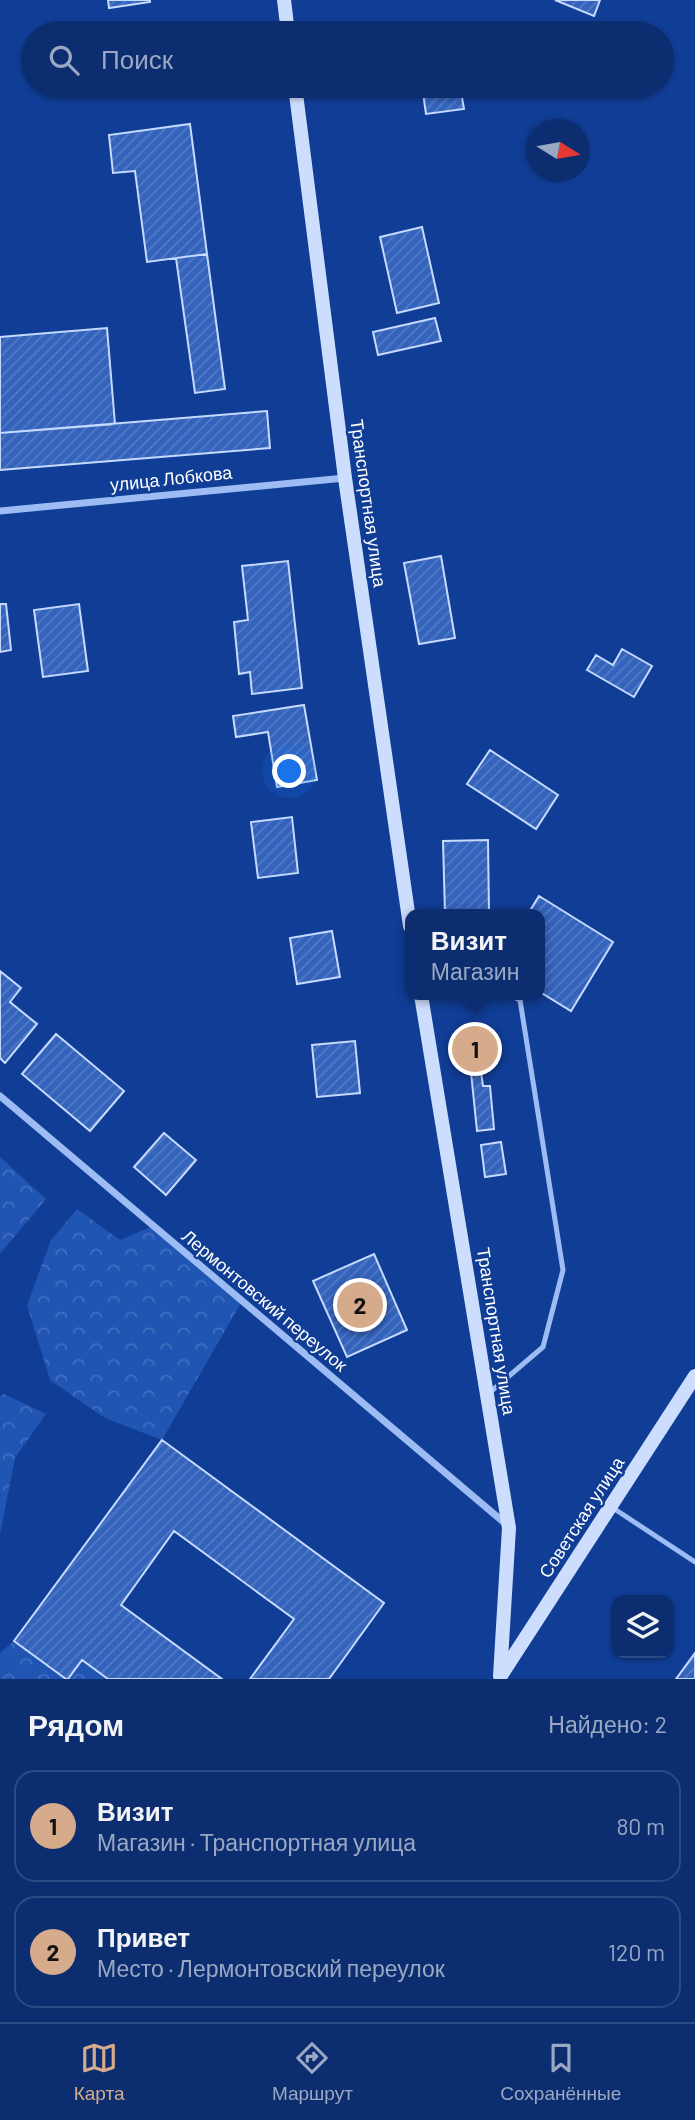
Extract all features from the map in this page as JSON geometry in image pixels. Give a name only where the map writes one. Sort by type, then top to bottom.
[{"type":"main road","points":[[284,0],[287,21]]},
{"type":"main road","name":"Транспортная улица","points":[[297,98],[345,478],[408,909]]},
{"type":"main road","name":"Транспортная улица","points":[[422,1000],[509,1528],[499,1678]]},
{"type":"main road","name":"Советская улица","points":[[499,1678],[695,1376]]},
{"type":"street","name":"улица Лобкова","points":[[0,511],[345,478]]},
{"type":"street","name":"Лермонтовский переулок","points":[[0,1096],[509,1528]]},
{"type":"lane","points":[[488,1394],[543,1347],[563,1270],[520,1000]]},
{"type":"lane","points":[[610,1506],[695,1562]]},
{"type":"green space","points":[[0,1157],[46,1199],[0,1254]]},
{"type":"green space","points":[[77,1209],[120,1240],[153,1226],[242,1301],[162,1440],[105,1418],[50,1380],[27,1305],[51,1240]]},
{"type":"green space","points":[[4,1394],[46,1414],[15,1458],[0,1534],[0,1396]]},
{"type":"green space","points":[[14,1641],[66,1679],[0,1679],[0,1653]]},
{"type":"green space","points":[[82,1660],[108,1679],[68,1679]]},
{"type":"building","points":[[108,0],[150,0],[150,2],[109,8]]},
{"type":"building","points":[[555,0],[600,0],[594,16]]},
{"type":"building","points":[[424,98],[462,98],[464,109],[426,114]]},
{"type":"building","points":[[190,124],[207,254],[147,262],[135,171],[113,173],[109,135]]},
{"type":"building","points":[[422,227],[439,303],[397,313],[380,237]]},
{"type":"building","points":[[207,254],[225,389],[195,393],[176,258]]},
{"type":"building","points":[[435,318],[441,341],[378,355],[373,332]]},
{"type":"building","points":[[107,328],[115,424],[0,433],[0,337]]},
{"type":"building","points":[[267,411],[270,448],[0,470],[0,433]]},
{"type":"building","points":[[441,556],[455,638],[419,644],[404,563]]},
{"type":"building","points":[[288,561],[302,688],[252,694],[250,672],[239,674],[234,622],[248,620],[242,566]]},
{"type":"building","points":[[0,604],[6,604],[11,650],[0,652]]},
{"type":"building","points":[[79,604],[88,671],[43,677],[34,610]]},
{"type":"building","points":[[622,649],[652,666],[634,697],[587,670],[596,655],[613,665]]},
{"type":"building","points":[[304,705],[317,780],[277,787],[268,732],[236,737],[233,716]]},
{"type":"building","points":[[490,750],[558,795],[536,829],[467,784]]},
{"type":"building","points":[[292,817],[298,873],[258,878],[251,822]]},
{"type":"building","points":[[488,840],[489,909],[445,909],[443,841]]},
{"type":"building","points":[[539,896],[613,942],[571,1011],[545,995],[545,909],[531,909]]},
{"type":"building","points":[[332,931],[340,977],[297,984],[290,938]]},
{"type":"building","points":[[0,971],[21,988],[10,1002],[37,1024],[5,1063],[0,1058]]},
{"type":"building","points":[[476,1031],[477,1036],[488,1035],[491,1064],[480,1065],[483,1086],[490,1086],[494,1129],[477,1131],[467,1033]]},
{"type":"building","points":[[56,1034],[124,1091],[90,1131],[22,1074]]},
{"type":"building","points":[[355,1041],[360,1093],[317,1097],[312,1045]]},
{"type":"building","points":[[164,1133],[196,1160],[166,1195],[134,1167]]},
{"type":"building","points":[[501,1142],[506,1174],[485,1177],[481,1145]]},
{"type":"building","points":[[374,1254],[407,1330],[347,1357],[313,1281]]},
{"type":"building","points":[[162,1440],[384,1603],[329,1679],[250,1679],[294,1619],[174,1531],[121,1605],[222,1679],[108,1679],[82,1660],[66,1679],[14,1641]]},
{"type":"building","points":[[695,1653],[695,1679],[676,1679]]},
{"type":"place","name":"Визит","points":[[475,1049]]},
{"type":"place","name":"Привет","points":[[360,1305]]}]
